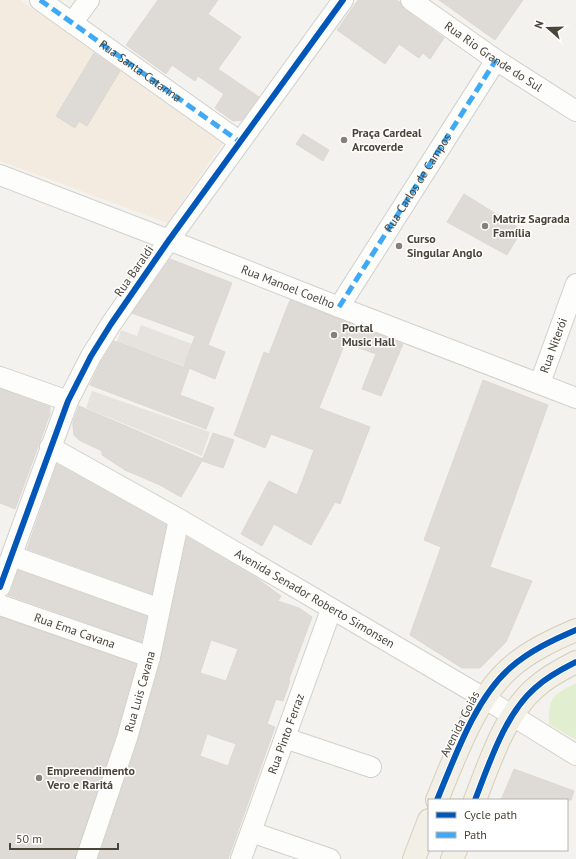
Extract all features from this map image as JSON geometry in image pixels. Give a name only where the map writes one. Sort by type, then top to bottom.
[{"type":"main road","name":"Avenida Goiás","points":[[437,799],[467,732],[484,698],[502,676],[530,653],[576,630]]},
{"type":"main road","points":[[475,799],[490,761],[512,716],[520,704],[535,687],[576,662]]},
{"type":"main road","points":[[414,859],[428,823]]},
{"type":"street","name":"Rua Santa Catarina","points":[[40,0],[240,142]]},
{"type":"street","points":[[72,23],[89,0]]},
{"type":"street","name":"Rua Baraldi","points":[[0,587],[68,401],[91,356],[111,324],[169,240],[343,0]]},
{"type":"street","name":"Rua Rio Grande do Sul","points":[[411,0],[496,60],[576,111]]},
{"type":"street","name":"Rua Carlos de Campos","points":[[339,307],[496,60]]},
{"type":"street","name":"Rua Manoel Coelho","points":[[0,175],[576,398]]},
{"type":"street","name":"Rua Niterói","points":[[540,383],[576,284]]},
{"type":"street","points":[[0,377],[68,401]]},
{"type":"street","name":"Avenida Senador Roberto Simonsen","points":[[50,447],[179,519],[331,610],[484,698],[576,755]]},
{"type":"street","name":"Rua Luis Cavana","points":[[86,859],[127,738],[150,657],[179,519]]},
{"type":"street","points":[[12,556],[160,609]]},
{"type":"street","name":"Rua Ema Cavana","points":[[0,605],[150,657]]},
{"type":"street","name":"Rua Pinto Ferraz","points":[[241,859],[331,610]]},
{"type":"street","points":[[285,738],[371,767]]},
{"type":"street","points":[[251,832],[330,859]]},
{"type":"shaded area","points":[[0,0],[20,0],[223,143],[167,223],[0,161]]},
{"type":"shaded area","points":[[141,325],[192,344],[184,366],[117,342],[121,330],[137,336]]},
{"type":"shaded area","points":[[92,391],[210,432],[202,456],[86,408]]},
{"type":"green space","points":[[576,683],[576,740],[549,724],[549,715],[551,702],[554,698],[562,691]]},
{"type":"building","points":[[158,0],[218,0],[208,14],[241,37],[218,69],[259,97],[242,120],[233,121],[215,108],[224,94],[198,76],[195,81],[172,65],[166,74],[126,45]]},
{"type":"building","points":[[358,0],[396,0],[400,2],[404,9],[444,38],[430,59],[423,53],[419,58],[399,44],[385,64],[337,30]]},
{"type":"building","points":[[439,0],[523,0],[495,40]]},
{"type":"building","points":[[94,53],[120,71],[87,126],[79,121],[75,128],[56,116]]},
{"type":"building","points":[[303,134],[329,150],[323,161],[296,144]]},
{"type":"building","name":"Matriz Sagrada Família","points":[[464,194],[522,230],[507,255],[447,222]]},
{"type":"building","points":[[170,259],[232,283],[208,345],[225,352],[215,379],[184,366],[195,336],[132,313]]},
{"type":"building","points":[[290,300],[403,344],[381,396],[362,389],[376,354],[345,343],[319,408],[370,427],[340,504],[335,502],[311,545],[274,524],[262,546],[241,534],[269,481],[297,495],[314,450],[271,434],[265,448],[234,435],[264,352],[269,354]]},
{"type":"building","points":[[114,341],[189,369],[180,395],[214,408],[206,429],[90,385],[101,362]]},
{"type":"building","points":[[483,380],[548,405],[490,567],[532,581],[506,642],[480,668],[462,668],[410,635],[441,547],[424,540]]},
{"type":"building","points":[[0,389],[50,407],[50,414],[15,509],[0,503]]},
{"type":"building","points":[[79,406],[203,459],[181,497],[160,485],[125,470],[102,455],[102,451],[79,440],[74,435],[73,422]]},
{"type":"building","points":[[213,433],[234,440],[223,468],[202,461]]},
{"type":"building","points":[[57,464],[166,525],[152,594],[27,549]]},
{"type":"building","points":[[187,537],[258,579],[281,596],[278,601],[299,608],[312,617],[289,679],[290,681],[283,701],[276,699],[267,724],[275,727],[228,859],[98,859],[138,741],[161,660]],"holes":[[[211,640],[238,649],[226,681],[200,673]],[[207,734],[236,744],[228,766],[200,756]]]},
{"type":"building","points":[[18,570],[147,616],[141,642],[8,595],[11,591]]},
{"type":"building","points":[[0,617],[136,664],[116,735],[75,859],[0,859]]},
{"type":"building","points":[[514,769],[574,791],[571,800],[501,799]]},
{"type":"marked path","points":[[40,0],[240,142]]},
{"type":"marked path","points":[[339,307],[496,60]]},
{"type":"cycle path","points":[[0,587],[68,401],[91,356],[111,324],[169,240],[343,0]]},
{"type":"cycle path","points":[[437,799],[476,712],[498,681],[510,668],[525,656],[576,630]]},
{"type":"cycle path","points":[[475,799],[499,740],[515,711],[535,688],[576,662]]},
{"type":"place","name":"Praça Cardeal Arcoverde","points":[[344,140]]},
{"type":"place","name":"Matriz Sagrada Família","points":[[485,226]]},
{"type":"place","name":"Curso Singular Anglo","points":[[399,246]]},
{"type":"place","name":"Portal Music Hall","points":[[334,335]]},
{"type":"place","name":"Empreendimento Vero e Raritá","points":[[39,778]]}]
